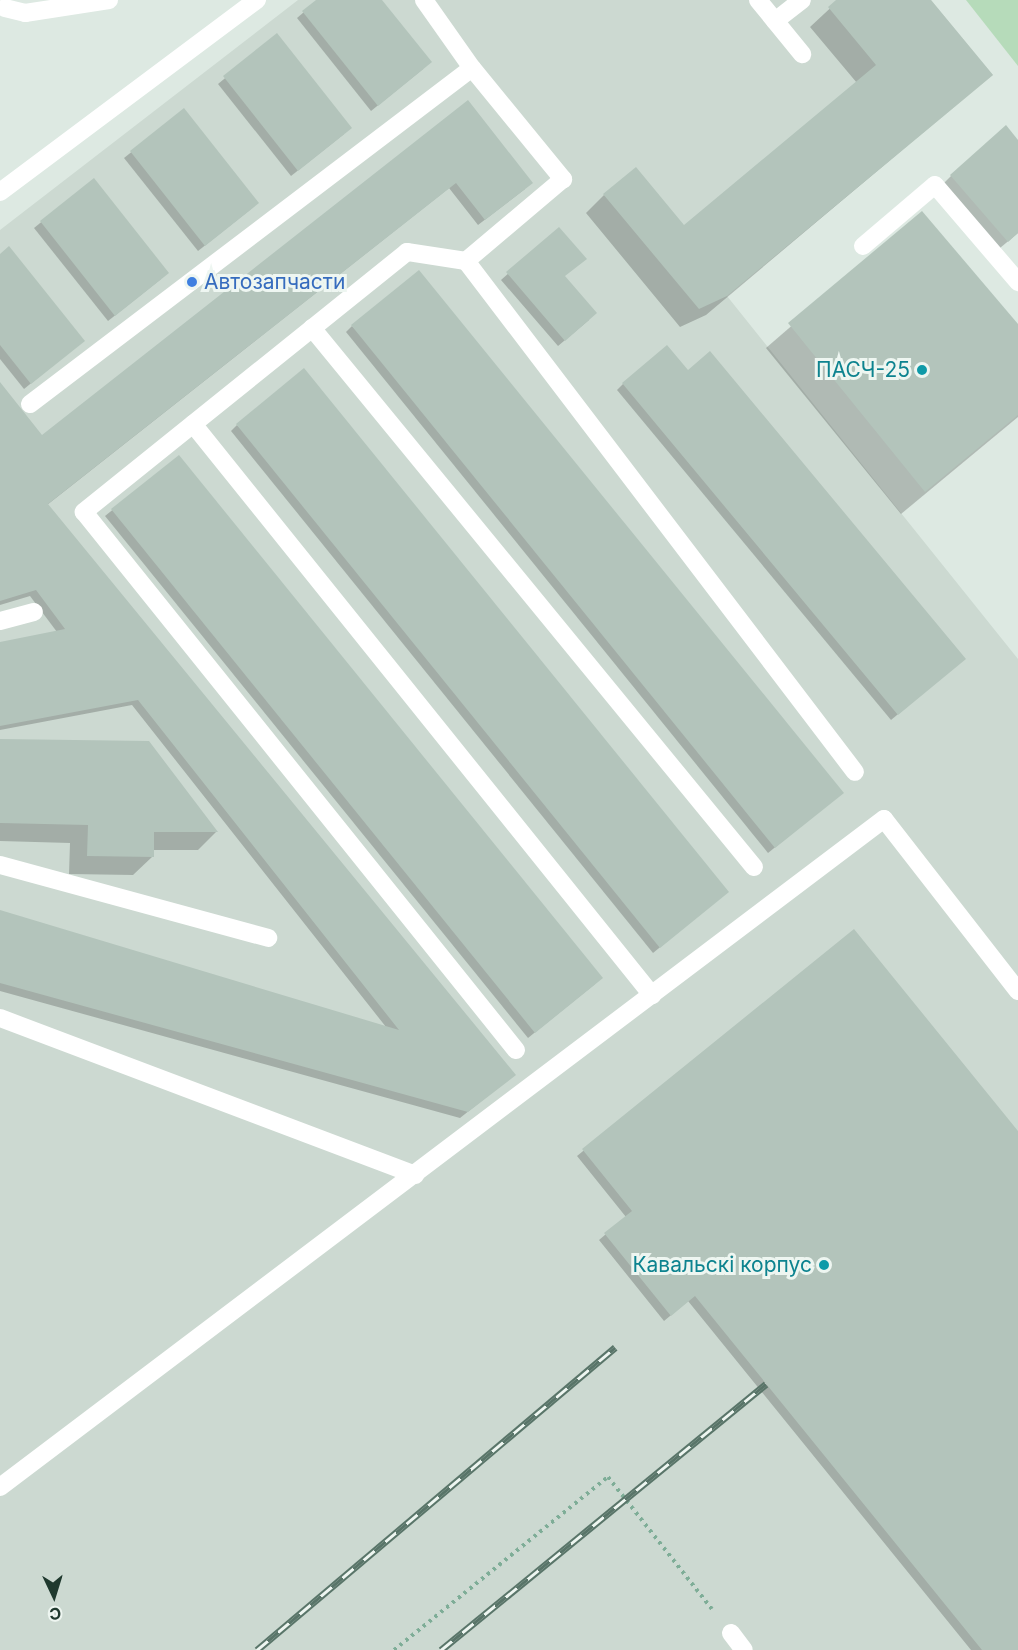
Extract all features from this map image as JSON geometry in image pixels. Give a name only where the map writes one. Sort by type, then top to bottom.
[{"type":"lane","points":[[2,7],[24,0]]},
{"type":"lane","points":[[2,7],[25,13],[110,0]]},
{"type":"lane","points":[[0,192],[257,0]]},
{"type":"lane","points":[[424,0],[472,68],[563,179],[466,261]]},
{"type":"lane","points":[[758,0],[802,54]]},
{"type":"lane","points":[[775,21],[802,0]]},
{"type":"lane","points":[[30,404],[472,68]]},
{"type":"lane","points":[[863,246],[934,184],[1018,282]]},
{"type":"lane","points":[[516,1050],[84,512],[407,252],[466,261],[855,772]]},
{"type":"lane","points":[[312,328],[754,867]]},
{"type":"lane","points":[[193,424],[652,995]]},
{"type":"lane","points":[[0,621],[34,612]]},
{"type":"lane","points":[[0,1487],[884,819],[1018,991]]},
{"type":"lane","points":[[0,865],[268,938]]},
{"type":"lane","points":[[0,1018],[415,1175]]},
{"type":"lane","points":[[731,1633],[744,1650]]},
{"type":"path","points":[[394,1650],[608,1477],[731,1633]]},
{"type":"shaded area","points":[[298,0],[931,0],[993,75],[727,296],[1018,659],[1018,1650],[0,1650],[0,230]]},
{"type":"green space","points":[[966,0],[1018,0],[1018,66]]},
{"type":"building","points":[[316,0],[382,0],[432,62],[378,106],[302,11]]},
{"type":"building","points":[[836,0],[931,0],[993,75],[727,296],[699,309],[603,194],[636,167],[684,225],[876,65],[828,7]]},
{"type":"building","points":[[277,33],[352,128],[298,171],[223,76]]},
{"type":"building","points":[[468,100],[533,183],[485,220],[456,183],[48,504],[516,1075],[468,1112],[0,983],[0,910],[399,1030],[138,700],[0,726],[0,642],[65,629],[36,590],[0,601],[0,382],[42,435]]},
{"type":"building","points":[[184,108],[259,203],[205,246],[130,151]]},
{"type":"building","points":[[1006,125],[1018,140],[1018,233],[1008,242],[950,175]]},
{"type":"building","points":[[94,178],[169,273],[115,316],[40,221]]},
{"type":"building","name":"ПАСЧ-25","points":[[922,211],[1018,324],[1018,415],[925,492],[788,323]]},
{"type":"building","points":[[559,227],[587,259],[565,276],[597,313],[565,341],[506,272]]},
{"type":"building","points":[[9,246],[85,341],[31,384],[0,345],[0,254]]},
{"type":"building","points":[[419,270],[844,793],[775,848],[351,325]]},
{"type":"building","points":[[667,345],[688,370],[710,351],[966,659],[898,715],[622,383]]},
{"type":"building","points":[[304,368],[729,892],[660,948],[236,424]]},
{"type":"building","points":[[179,455],[603,978],[535,1033],[111,509]]},
{"type":"building","points":[[0,739],[149,741],[218,832],[154,832],[154,857],[87,856],[88,825],[0,823]]},
{"type":"building","name":"Кавальскі корпус","points":[[854,929],[1018,1131],[1018,1650],[982,1650],[695,1296],[671,1316],[604,1233],[632,1211],[582,1149]]},
{"type":"railway","points":[[257,1650],[615,1347]]},
{"type":"railway","points":[[441,1650],[766,1384]]},
{"type":"place","name":"Автозапчасти","points":[[192,282]]},
{"type":"place","name":"ПАСЧ-25","points":[[922,370]]},
{"type":"place","name":"Кавальскі корпус","points":[[824,1265]]}]
